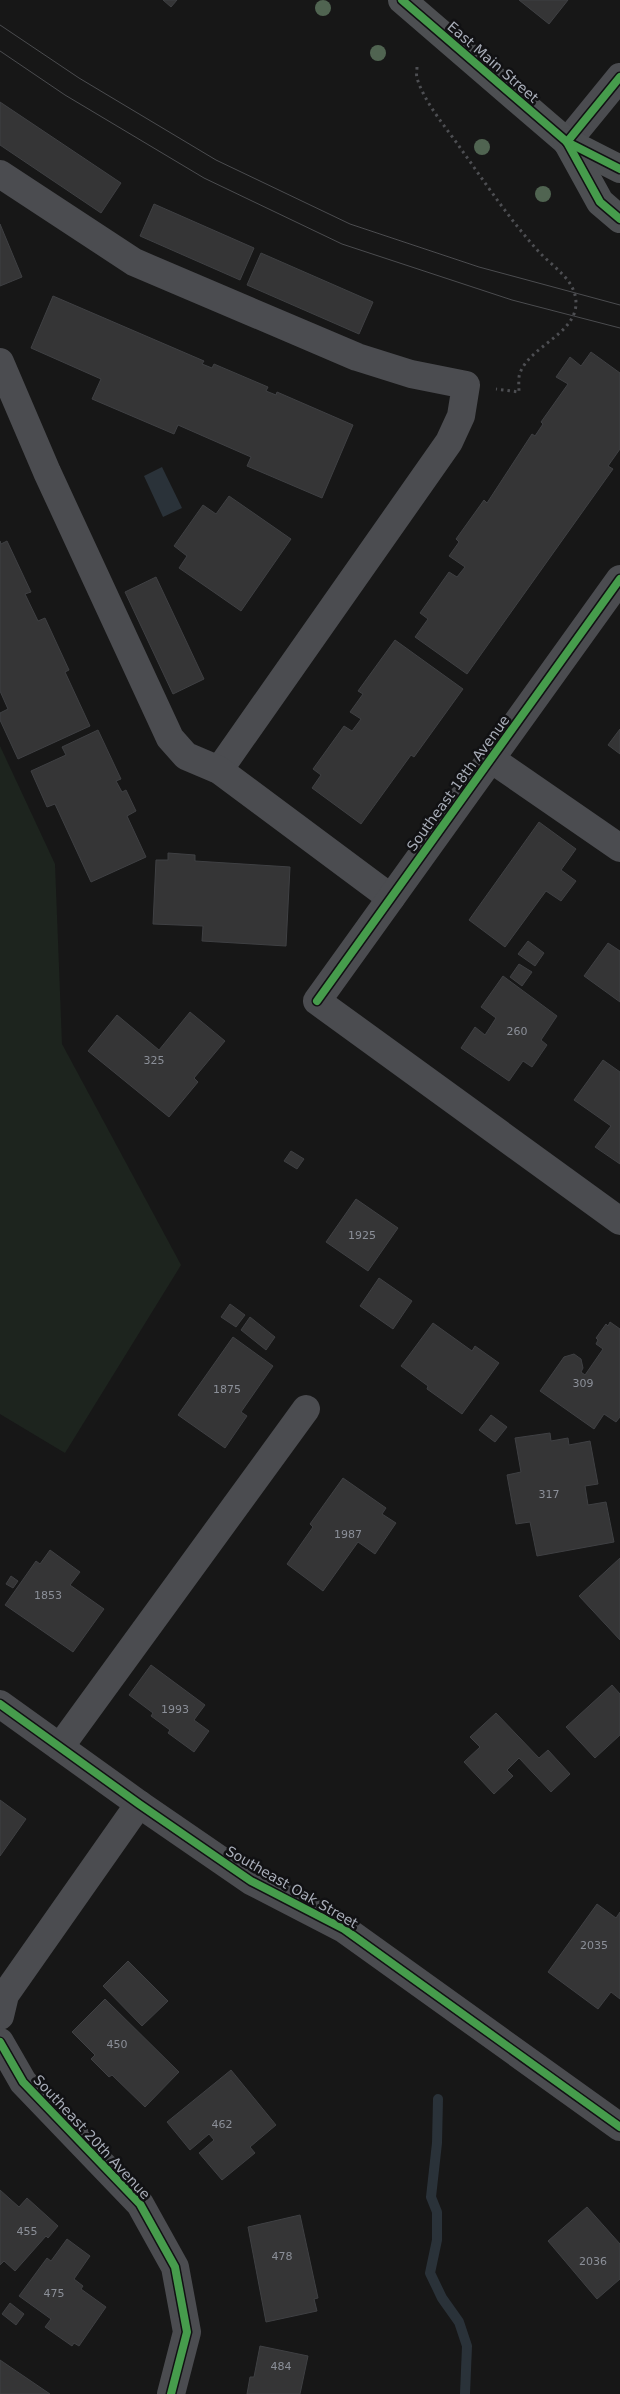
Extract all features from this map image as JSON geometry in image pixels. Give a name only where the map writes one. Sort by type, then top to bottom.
[{"type":"main road","name":"East Main Street","points":[[402,0],[567,142],[620,168]]},
{"type":"main road","name":"East Main Street","points":[[567,142],[600,202],[620,219]]},
{"type":"street","points":[[567,142],[620,77]]},
{"type":"street","points":[[0,174],[134,262],[357,357],[411,374],[466,385],[460,416],[449,442],[219,770]]},
{"type":"street","points":[[0,362],[47,472],[170,738],[186,756],[219,770],[391,898]]},
{"type":"street","name":"Southeast 18th Avenue","points":[[620,579],[317,1001],[620,1221]]},
{"type":"street","points":[[491,759],[620,848]]},
{"type":"street","points":[[60,1747],[306,1409]]},
{"type":"street","name":"Southeast Oak Street","points":[[0,1704],[139,1804],[251,1881],[344,1929],[620,2128]]},
{"type":"street","points":[[0,2016],[5,1995],[139,1804]]},
{"type":"street","name":"Southeast 20th Avenue","points":[[0,2042],[23,2082],[140,2204],[175,2266],[187,2332],[170,2394]]},
{"type":"path","points":[[417,67],[416,77],[442,123],[505,210],[540,252],[568,280],[575,293],[576,305],[563,329],[537,351],[520,373]]},
{"type":"shaded area","points":[[162,467],[182,508],[163,517],[144,476]]},
{"type":"shaded area","points":[[0,746],[55,864],[62,1044],[181,1265],[65,1453],[0,1414]]},
{"type":"building","points":[[163,0],[177,0],[171,7]]},
{"type":"building","points":[[519,0],[568,0],[549,24]]},
{"type":"building","points":[[0,102],[121,183],[101,213],[0,145]]},
{"type":"building","points":[[154,204],[254,248],[240,280],[140,236]]},
{"type":"building","points":[[0,224],[22,277],[0,286]]},
{"type":"building","points":[[261,253],[373,302],[359,334],[247,285]]},
{"type":"building","points":[[53,296],[204,361],[202,364],[212,368],[214,364],[268,387],[266,391],[276,395],[277,392],[353,425],[322,498],[247,466],[251,457],[178,425],[174,434],[92,399],[101,379],[31,348]]},
{"type":"building","points":[[591,352],[620,373],[620,449],[608,466],[613,469],[467,674],[415,637],[428,619],[420,613],[449,572],[457,577],[465,567],[449,556],[459,542],[456,539],[484,500],[487,503],[532,434],[535,436],[543,424],[541,422],[568,384],[556,377],[570,357],[581,366]]},
{"type":"building","points":[[229,496],[291,539],[241,611],[179,568],[187,556],[174,546],[203,505],[216,514]]},
{"type":"building","points":[[0,541],[1,544],[7,541],[31,592],[25,594],[38,621],[45,618],[69,670],[65,672],[90,726],[18,759],[0,720],[0,713],[8,709],[0,691]]},
{"type":"building","points":[[156,577],[204,679],[173,694],[125,592]]},
{"type":"building","points":[[395,640],[463,689],[414,757],[411,755],[361,824],[312,788],[321,775],[313,769],[344,726],[352,731],[361,719],[350,712],[363,694],[358,691]]},
{"type":"building","points":[[620,729],[620,754],[608,745]]},
{"type":"building","points":[[98,730],[121,779],[116,781],[122,792],[126,790],[136,811],[127,816],[146,857],[91,882],[55,804],[47,807],[31,771],[66,755],[62,747]]},
{"type":"building","points":[[539,822],[576,849],[561,870],[576,881],[561,901],[546,891],[505,947],[469,920]]},
{"type":"building","points":[[168,853],[195,855],[195,861],[290,867],[286,946],[202,941],[203,926],[153,924],[156,860],[168,860]]},
{"type":"building","points":[[528,941],[544,953],[535,966],[518,954]]},
{"type":"building","points":[[608,943],[620,951],[620,1002],[584,976]]},
{"type":"building","points":[[519,964],[532,972],[522,986],[510,977]]},
{"type":"building","points":[[503,976],[557,1016],[541,1040],[547,1045],[532,1067],[523,1061],[509,1081],[461,1048],[475,1027],[485,1035],[496,1018],[481,1007]]},
{"type":"building","points":[[190,1012],[225,1041],[194,1078],[198,1082],[169,1117],[88,1051],[117,1015],[159,1050]]},
{"type":"building","points":[[603,1060],[620,1072],[620,1164],[595,1147],[611,1126],[574,1100]]},
{"type":"building","points":[[291,1151],[304,1159],[297,1169],[284,1161]]},
{"type":"building","points":[[356,1199],[398,1228],[368,1271],[326,1242]]},
{"type":"building","points":[[379,1278],[412,1301],[393,1329],[360,1306]]},
{"type":"building","points":[[230,1304],[245,1315],[236,1327],[221,1317]]},
{"type":"building","points":[[250,1317],[275,1337],[266,1350],[241,1330]]},
{"type":"building","points":[[610,1322],[620,1329],[620,1417],[616,1422],[604,1414],[594,1429],[540,1391],[564,1357],[574,1354],[581,1359],[583,1368],[581,1372],[585,1375],[603,1349],[596,1344],[598,1340],[596,1338],[606,1324],[608,1326]]},
{"type":"building","points":[[433,1323],[472,1351],[475,1346],[499,1363],[462,1414],[427,1389],[428,1386],[401,1366]]},
{"type":"building","points":[[233,1337],[273,1366],[241,1412],[247,1416],[225,1448],[178,1415]]},
{"type":"building","points":[[491,1415],[507,1427],[495,1442],[479,1430]]},
{"type":"building","points":[[550,1433],[551,1441],[568,1438],[569,1445],[590,1441],[598,1484],[585,1486],[588,1505],[606,1502],[614,1542],[537,1556],[530,1522],[516,1524],[507,1475],[521,1472],[515,1438]]},
{"type":"building","points":[[343,1478],[386,1508],[382,1514],[396,1523],[375,1554],[358,1542],[323,1591],[287,1564],[313,1527],[310,1524]]},
{"type":"building","points":[[50,1550],[80,1572],[70,1585],[104,1609],[73,1652],[5,1605],[36,1561],[40,1564]]},
{"type":"building","points":[[620,1558],[620,1640],[579,1596]]},
{"type":"building","points":[[11,1576],[18,1581],[13,1588],[6,1584]]},
{"type":"building","points":[[151,1665],[205,1705],[194,1720],[209,1731],[194,1752],[168,1733],[170,1730],[151,1716],[153,1713],[129,1695]]},
{"type":"building","points":[[612,1685],[620,1694],[620,1735],[595,1758],[566,1727]]},
{"type":"building","points":[[496,1713],[539,1758],[548,1750],[570,1774],[551,1792],[519,1758],[507,1770],[513,1776],[494,1794],[464,1762],[480,1747],[470,1737]]},
{"type":"building","points":[[0,1800],[26,1819],[0,1856]]},
{"type":"building","points":[[597,1904],[616,1918],[620,1912],[620,1999],[611,1992],[598,2009],[548,1972]]},
{"type":"building","points":[[128,1961],[168,2001],[142,2026],[103,1986]]},
{"type":"building","points":[[105,1999],[179,2072],[145,2107],[112,2075],[109,2077],[91,2059],[95,2055],[72,2032]]},
{"type":"building","points":[[231,2070],[276,2125],[250,2147],[255,2153],[222,2180],[199,2153],[214,2140],[209,2134],[190,2150],[167,2122]]},
{"type":"building","points":[[0,2190],[19,2207],[27,2198],[58,2226],[48,2238],[46,2236],[15,2271],[4,2261],[0,2265]]},
{"type":"building","points":[[587,2207],[620,2244],[620,2279],[597,2299],[548,2241]]},
{"type":"building","points":[[300,2215],[318,2298],[314,2299],[317,2311],[266,2322],[248,2227]]},
{"type":"building","points":[[67,2239],[90,2256],[74,2279],[83,2286],[81,2289],[106,2307],[79,2346],[74,2343],[72,2346],[45,2327],[51,2319],[19,2296],[47,2258],[51,2261]]},
{"type":"building","points":[[10,2303],[24,2314],[16,2325],[2,2314]]},
{"type":"building","points":[[260,2346],[308,2356],[300,2394],[247,2394],[250,2377],[254,2377]]},
{"type":"building","points":[[0,2360],[50,2394],[0,2394]]},
{"type":"waterway","points":[[438,2099],[437,2143],[431,2197],[437,2212],[437,2240],[430,2273],[442,2298],[459,2322],[467,2346],[465,2394]]},
{"type":"tram line","points":[[0,25],[79,78],[216,160],[350,224],[479,267],[620,305]]},
{"type":"tram line","points":[[0,51],[65,95],[204,178],[342,244],[512,300],[620,328]]},
{"type":"cycle path","points":[[402,0],[567,142],[620,169]]},
{"type":"cycle path","points":[[567,142],[620,77]]},
{"type":"cycle path","points":[[567,142],[600,202],[620,219]]},
{"type":"cycle path","points":[[317,1001],[620,579]]},
{"type":"cycle path","points":[[0,1704],[139,1804],[251,1881],[344,1929],[620,2127]]},
{"type":"cycle path","points":[[0,2042],[23,2082],[140,2204],[175,2267],[187,2332],[171,2394]]}]
